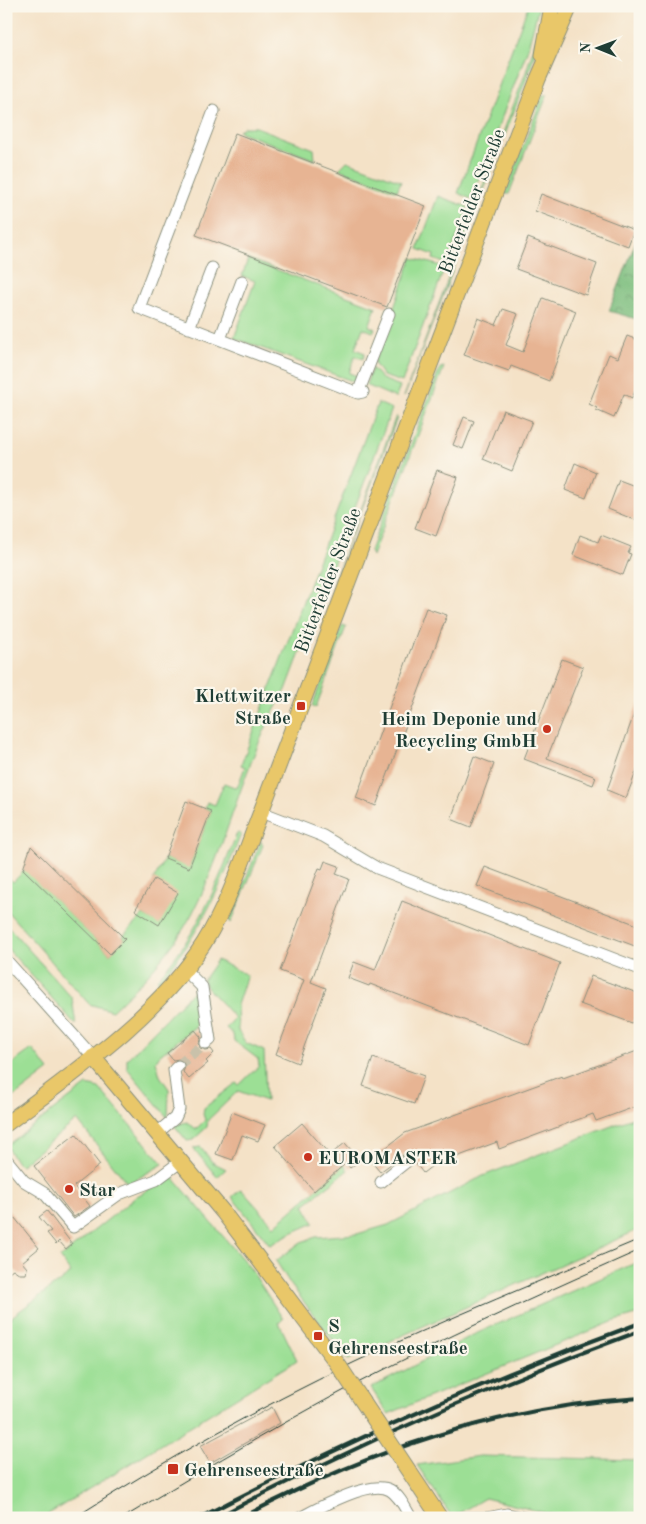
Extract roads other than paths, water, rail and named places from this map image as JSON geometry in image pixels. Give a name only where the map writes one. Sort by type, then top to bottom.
[{"type":"main road","name":"Bitterfelder Straße","points":[[538,78],[552,6]]},
{"type":"main road","name":"Bitterfelder Straße","points":[[6,1124],[93,1057],[138,1018],[184,969],[203,945],[222,909],[261,812],[538,78],[570,6]]},
{"type":"main road","points":[[93,1057],[223,1212],[337,1363],[440,1518]]},
{"type":"street","points":[[214,111],[139,308],[361,392],[389,314]]},
{"type":"street","points":[[189,328],[212,268]]},
{"type":"street","points":[[220,339],[242,282]]},
{"type":"street","points":[[261,812],[323,836],[377,868],[640,969]]},
{"type":"street","points":[[6,960],[93,1057]]},
{"type":"street","points":[[184,969],[202,987],[210,1040],[206,1043]]},
{"type":"street","points":[[157,1133],[175,1118],[179,1108],[174,1070],[178,1066]]},
{"type":"street","points":[[6,1159],[24,1182],[44,1193],[73,1228],[119,1194],[156,1180],[180,1162]]},
{"type":"street","points":[[382,1182],[406,1162]]},
{"type":"street","points":[[300,1518],[344,1497],[366,1490],[388,1489],[397,1494],[411,1518]]},
{"type":"street","points":[[465,1517],[487,1518],[507,1514],[525,1518]]},
{"type":"tunnel","points":[[178,1066],[206,1043]]},
{"type":"tram line","points":[[74,1518],[212,1436],[355,1362],[425,1330],[640,1239]]},
{"type":"tram line","points":[[123,1518],[324,1401],[485,1320],[640,1250]]},
{"type":"railway","points":[[199,1518],[253,1490],[416,1413],[528,1366],[640,1323]]},
{"type":"railway","points":[[216,1518],[268,1491],[425,1417],[532,1372],[640,1331]]},
{"type":"railway","points":[[241,1518],[337,1472],[434,1436],[484,1422],[535,1411],[587,1403],[640,1398]]},
{"type":"place","name":"Klettwitzer Straße","points":[[301,706]]},
{"type":"place","name":"Heim Deponie und Recycling GmbH","points":[[547,729]]},
{"type":"place","name":"EUROMASTER","points":[[308,1157]]},
{"type":"place","name":"Star","points":[[69,1189]]},
{"type":"place","name":"S Gehrenseestraße","points":[[318,1336]]},
{"type":"place","name":"Gehrenseestraße","points":[[173,1469]]}]
